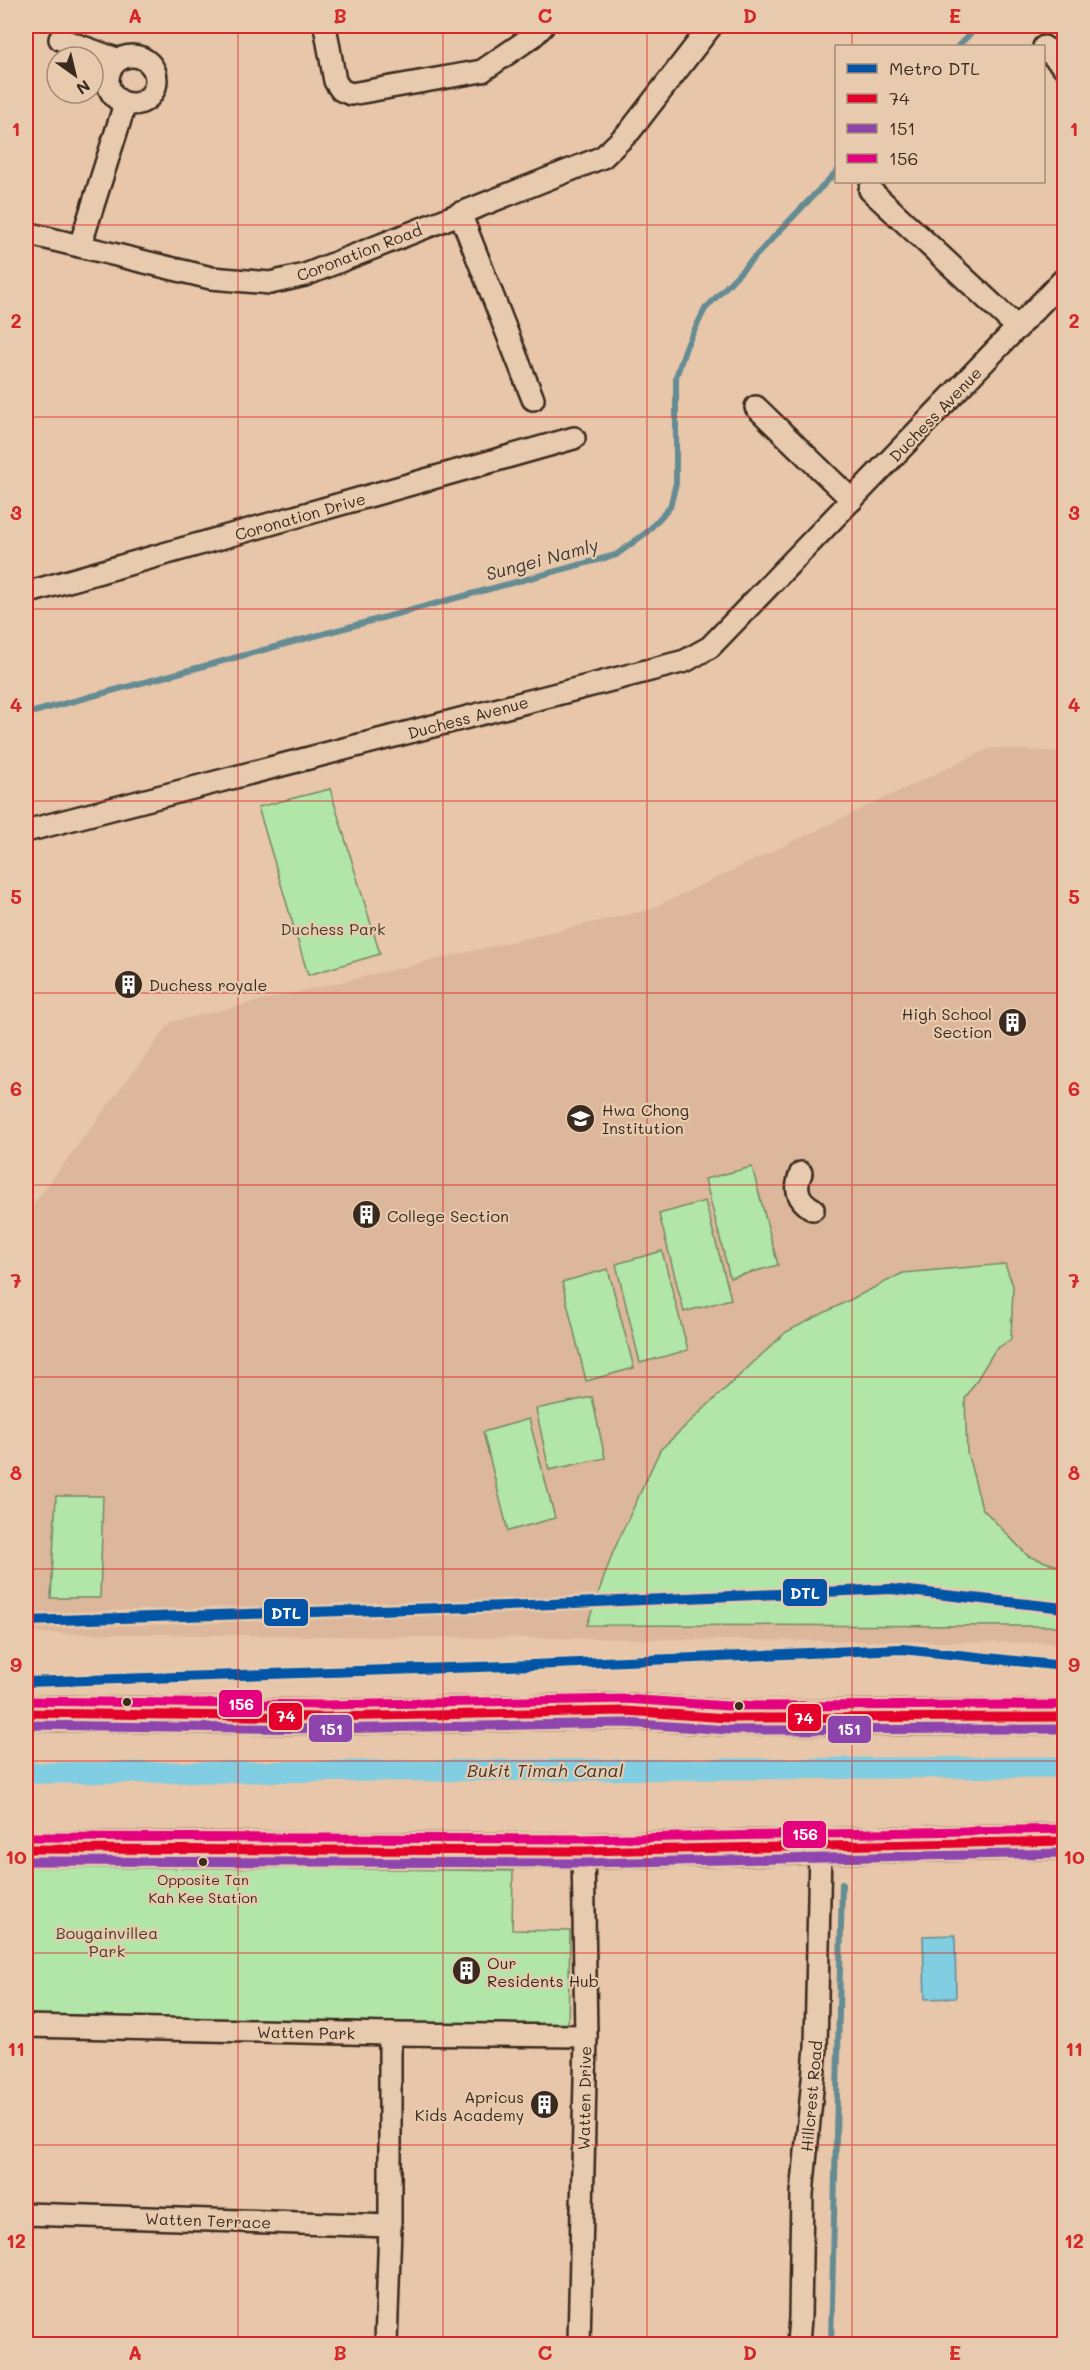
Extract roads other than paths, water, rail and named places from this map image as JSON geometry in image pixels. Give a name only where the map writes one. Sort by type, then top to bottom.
[{"type":"highway","points":[[26,1713],[336,1717],[625,1711],[739,1718],[1065,1717]]},
{"type":"highway","points":[[26,1849],[583,1851],[1065,1841]]},
{"type":"street","points":[[325,26],[335,81],[341,90],[351,94],[482,71],[533,36],[543,26]]},
{"type":"street","name":"Coronation Road","points":[[26,232],[211,278],[270,283],[305,275],[603,157],[630,131],[711,26]]},
{"type":"street","points":[[60,39],[119,60]]},
{"type":"street","points":[[1045,49],[1065,67]]},
{"type":"street","points":[[127,57],[142,58],[155,71],[155,89],[143,102],[135,105],[125,104],[114,97],[108,84],[110,70],[119,60],[127,57]]},
{"type":"street","points":[[80,246],[125,104]]},
{"type":"street","points":[[870,190],[1018,328]]},
{"type":"street","points":[[460,213],[533,399]]},
{"type":"street","name":"Duchess Avenue","points":[[26,831],[685,661],[711,647],[1065,279]]},
{"type":"street","points":[[756,407],[852,500]]},
{"type":"street","name":"Coronation Drive","points":[[26,593],[574,438]]},
{"type":"street","points":[[801,1173],[797,1183],[798,1194],[803,1203],[813,1209]]},
{"type":"street","name":"Hillcrest Road","points":[[798,2344],[802,2194],[816,2048],[820,1847]]},
{"type":"street","name":"Watten Drive","points":[[579,2344],[586,2036],[583,1851]]},
{"type":"street","name":"Watten Park","points":[[26,2026],[586,2036]]},
{"type":"street","points":[[386,2344],[390,2226],[390,2034]]},
{"type":"street","name":"Watten Terrace","points":[[26,2214],[390,2226]]},
{"type":"water","points":[[955,1935],[956,1998],[925,1999],[923,1936]]},
{"type":"waterway","name":"Sungei Namly","points":[[959,45],[978,26]]},
{"type":"waterway","name":"Sungei Namly","points":[[26,714],[616,555],[647,532],[670,507],[676,483],[676,377],[686,347],[705,309],[835,173]]},
{"type":"waterway","name":"Bukit Timah Canal","points":[[26,1773],[1064,1767]]},
{"type":"waterway","points":[[831,2344],[842,1884]]},
{"type":"metro line","name":"DTL","points":[[26,1621],[507,1606],[891,1589],[1064,1608]]},
{"type":"metro line","name":"DTL","points":[[26,1682],[509,1666],[902,1649],[1064,1666]]},
{"type":"place","name":"Duchess royale","points":[[128,984]]},
{"type":"place","name":"High School Section","points":[[1013,1022]]},
{"type":"place","name":"Hwa Chong Institution","points":[[581,1118]]},
{"type":"place","name":"College Section","points":[[366,1215]]},
{"type":"place","name":"Opposite Tan Kah Kee Station","points":[[203,1862]]},
{"type":"place","name":"Our Residents Hub","points":[[466,1971]]},
{"type":"place","name":"Apricus Kids Academy","points":[[545,2105]]},
{"type":"park label","name":"Duchess Park","points":[[333,928]]},
{"type":"park label","name":"Bougainvillea Park","points":[[107,1941]]}]
